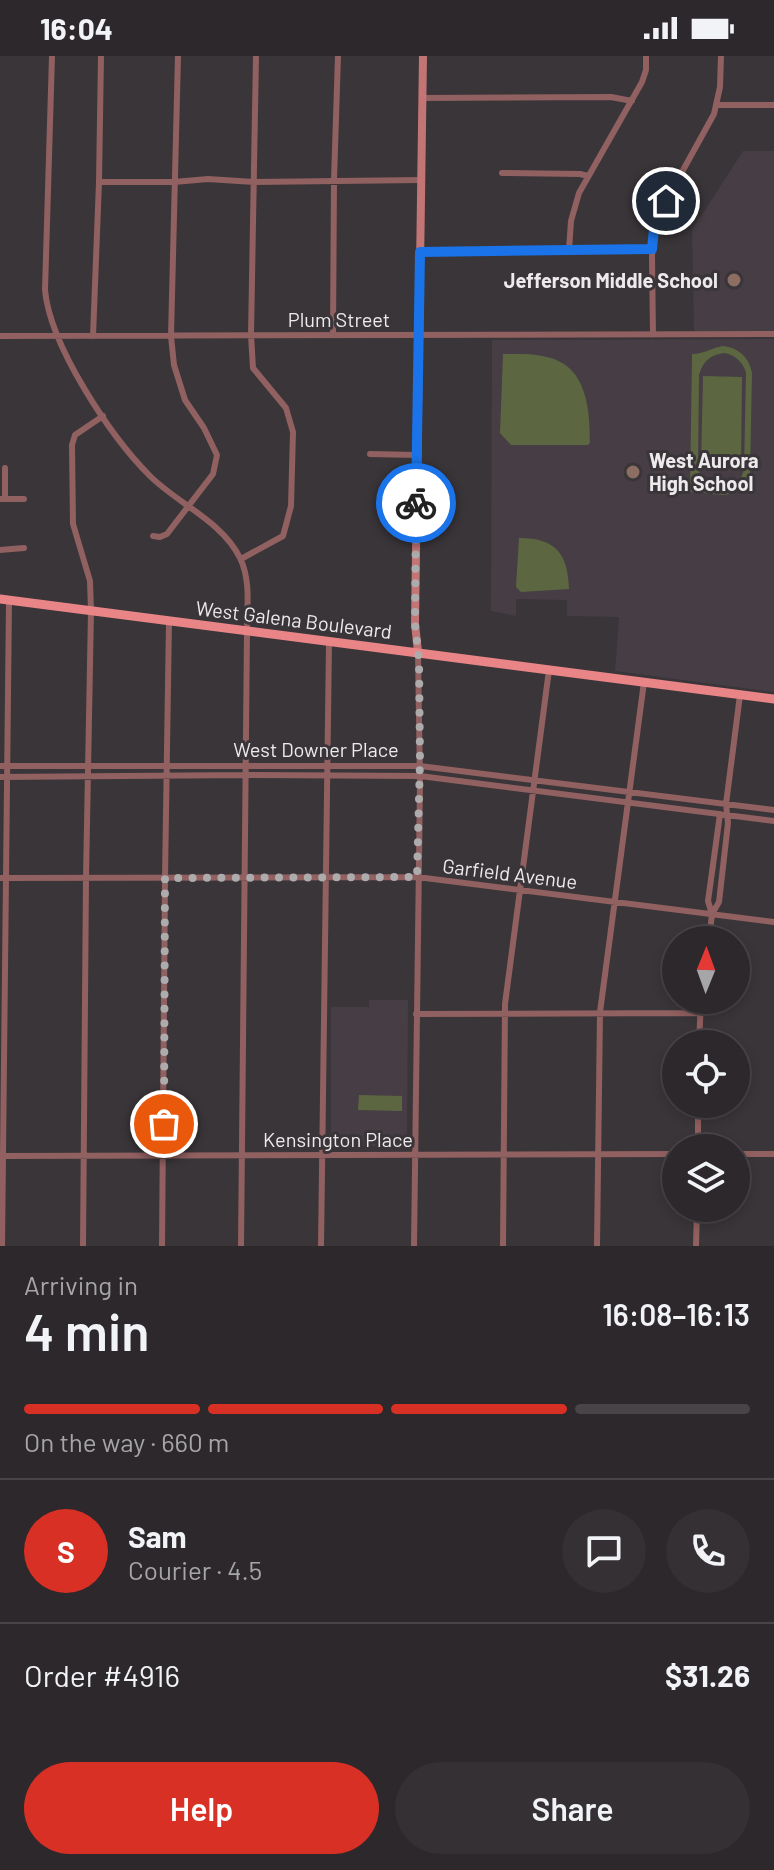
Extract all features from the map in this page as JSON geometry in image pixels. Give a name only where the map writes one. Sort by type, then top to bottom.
[{"type":"main road","points":[[418,652],[415,624],[423,56]]},
{"type":"main road","name":"West Galena Boulevard","points":[[5,600],[774,699]]},
{"type":"street","points":[[52,56],[45,290],[58,337],[75,371],[122,443],[151,477],[229,539],[246,575],[241,1246]]},
{"type":"street","points":[[93,336],[101,56]]},
{"type":"street","points":[[153,536],[167,534],[213,474],[217,455],[185,400],[174,365],[171,336],[178,56]]},
{"type":"street","points":[[241,559],[283,536],[291,506],[293,432],[286,408],[253,368],[256,56]]},
{"type":"street","points":[[333,335],[338,56]]},
{"type":"street","points":[[569,250],[573,213],[579,193],[644,77],[646,56]]},
{"type":"street","points":[[653,335],[654,229],[705,133],[716,105],[721,56]]},
{"type":"street","points":[[423,98],[611,97],[632,101]]},
{"type":"street","points":[[716,105],[774,105]]},
{"type":"street","points":[[502,173],[588,176]]},
{"type":"street","points":[[99,182],[421,180]]},
{"type":"street","points":[[420,252],[652,249]]},
{"type":"street","name":"Plum Street","points":[[0,336],[774,334]]},
{"type":"street","points":[[83,1246],[91,611],[90,581],[73,524],[72,445],[75,435],[103,416]]},
{"type":"street","points":[[370,454],[417,455]]},
{"type":"street","points":[[5,468],[3,499],[24,499]]},
{"type":"street","points":[[0,550],[24,548]]},
{"type":"street","points":[[2,1246],[3,777],[10,695],[5,600]]},
{"type":"street","points":[[162,1246],[169,621]]},
{"type":"street","points":[[321,1246],[329,642]]},
{"type":"street","points":[[414,1246],[420,776],[418,652]]},
{"type":"street","points":[[503,1246],[505,1013],[549,670]]},
{"type":"street","points":[[597,1246],[600,1012],[644,682]]},
{"type":"street","points":[[711,926],[712,914],[708,901],[726,804],[740,695]]},
{"type":"street","name":"West Downer Place","points":[[4,766],[420,766],[774,810]]},
{"type":"street","name":"West Downer Place","points":[[3,777],[420,776],[774,821]]},
{"type":"street","name":"Garfield Avenue","points":[[3,878],[417,877],[774,922]]},
{"type":"street","points":[[416,1014],[662,1013]]},
{"type":"street","name":"Kensington Place","points":[[2,1156],[662,1154]]},
{"type":"street","points":[[750,1154],[774,1154]]},
{"type":"street","points":[[696,1246],[697,1222]]},
{"type":"shaded area","name":"Jefferson Middle School","points":[[743,151],[774,151],[774,331],[694,331],[692,230]]},
{"type":"shaded area","name":"West Aurora High School","points":[[774,339],[774,692],[615,671],[619,617],[567,616],[567,600],[516,599],[516,616],[491,611],[492,340]]},
{"type":"shaded area","points":[[369,1000],[408,1000],[407,1146],[331,1146],[331,1007],[369,1007]]},
{"type":"green space","points":[[723,346],[742,354],[752,373],[750,474],[744,484],[732,493],[690,492],[692,354]],"holes":[[[725,353],[736,358],[746,373],[744,470],[735,485],[721,489],[706,484],[698,470],[699,375],[705,362]]]},
{"type":"green space","points":[[503,354],[542,356],[571,369],[587,403],[588,445],[511,445],[500,433]]},
{"type":"green space","points":[[703,376],[742,377],[741,466],[701,466]]},
{"type":"green space","points":[[519,538],[542,541],[557,550],[566,566],[569,589],[521,592],[516,587]]},
{"type":"green space","points":[[359,1095],[402,1096],[402,1111],[358,1110]]},
{"type":"way so far","points":[[164,1124],[165,878],[417,877],[420,760],[419,660],[415,624],[416,503]]},
{"type":"place","name":"Jefferson Middle School","points":[[734,280]]},
{"type":"place","name":"West Aurora High School","points":[[633,472]]},
{"type":"route","points":[[416,503],[420,252],[652,249],[654,229],[666,201]]}]
